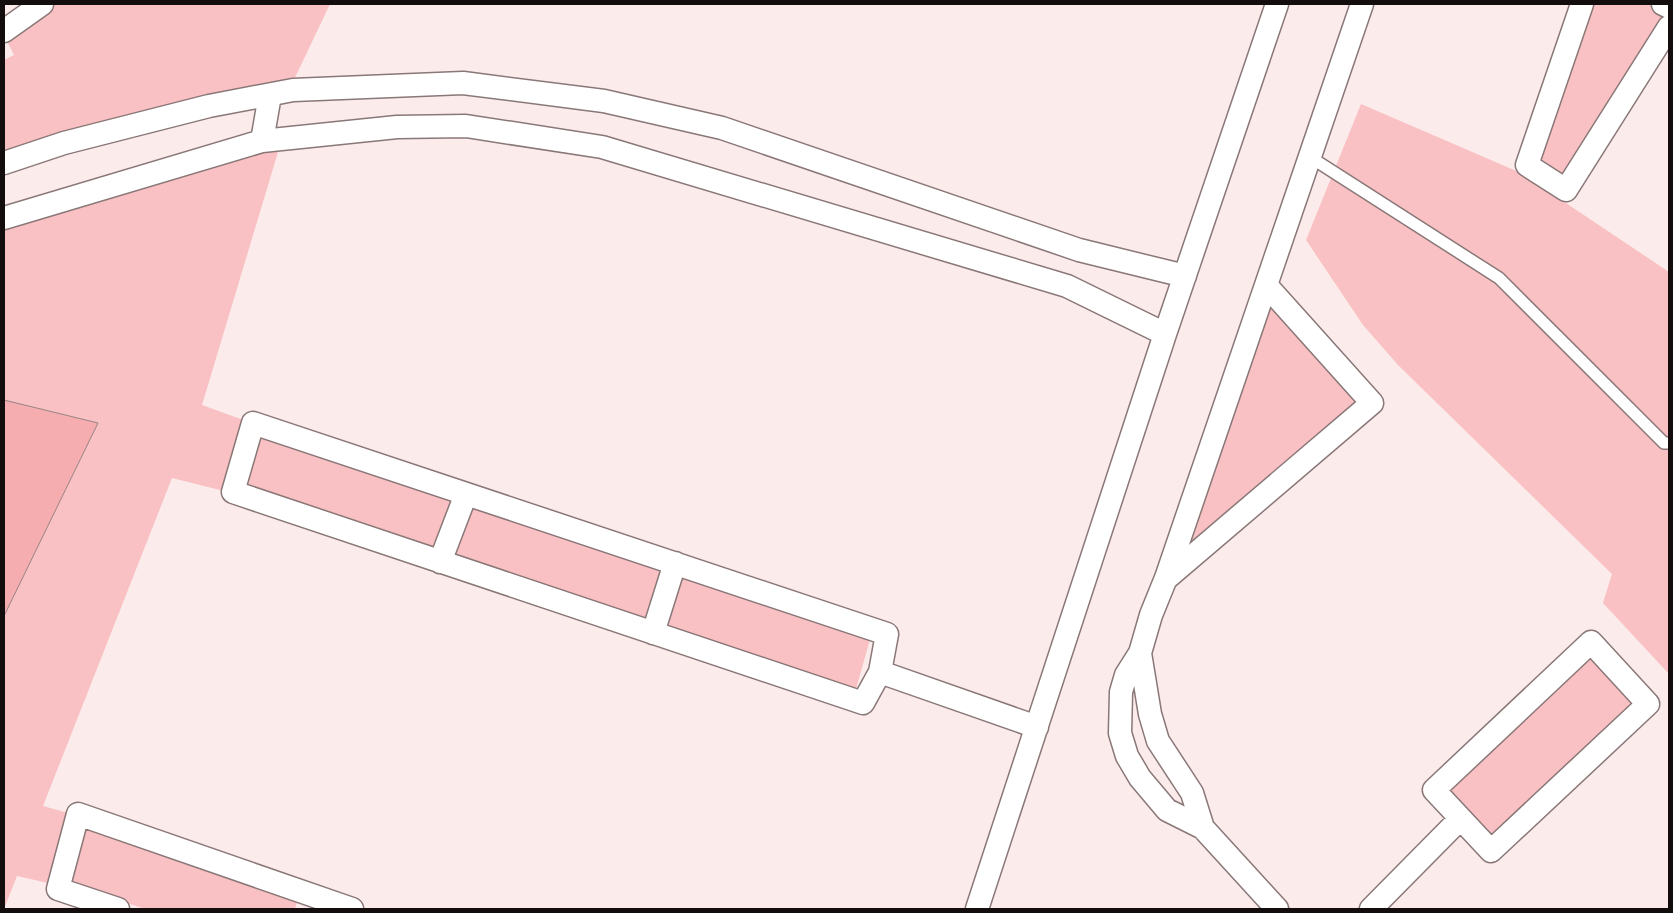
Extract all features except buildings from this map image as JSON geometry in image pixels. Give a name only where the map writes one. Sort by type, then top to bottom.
[{"type":"street","points":[[4,31],[42,4]]},
{"type":"street","points":[[977,909],[1164,334],[1276,4]]},
{"type":"street","points":[[1277,909],[1203,828],[1167,810],[1140,778],[1127,756],[1120,733],[1121,692],[1126,675],[1140,653],[1362,4]]},
{"type":"street","points":[[1582,4],[1527,165],[1566,190],[1669,28]]},
{"type":"street","points":[[1663,4],[1669,7]]},
{"type":"street","points":[[4,163],[64,143],[209,106],[292,90],[463,83],[604,101],[722,128],[1079,250],[1185,276]]},
{"type":"street","points":[[262,141],[270,95]]},
{"type":"street","points":[[4,218],[262,141],[397,127],[466,126],[602,147],[1067,286],[1164,334]]},
{"type":"street","points":[[1067,286],[1079,250]]},
{"type":"street","points":[[1166,578],[1372,403],[1267,286]]},
{"type":"street","points":[[253,423],[466,494],[887,634],[880,672],[863,703],[233,492],[253,423]]},
{"type":"street","points":[[440,562],[466,494]]},
{"type":"street","points":[[653,633],[675,563]]},
{"type":"street","points":[[1591,642],[1648,704],[1491,851],[1460,819],[1434,790],[1591,642]]},
{"type":"street","points":[[1140,653],[1150,714],[1158,741],[1192,793],[1203,828]]},
{"type":"street","points":[[880,672],[1037,727]]},
{"type":"street","points":[[118,909],[58,889],[78,814],[306,902],[352,909]]},
{"type":"street","points":[[1371,909],[1460,819]]},
{"type":"lane","points":[[1310,157],[1499,278],[1664,443],[1669,443]]},
{"type":"shaded area","points":[[47,4],[330,4],[291,86],[4,158],[4,60],[14,55],[4,35]]},
{"type":"shaded area","points":[[1588,4],[1656,4],[1669,12],[1565,182],[1532,163]]},
{"type":"shaded area","points":[[1361,104],[1521,173],[1669,272],[1669,674],[1603,603],[1612,574],[1398,365],[1363,325],[1306,240]]},
{"type":"shaded area","points":[[281,142],[202,405],[249,422],[228,492],[172,478],[43,806],[75,815],[52,884],[17,876],[4,909],[4,220]]},
{"type":"shaded area","points":[[1269,304],[1358,399],[1186,552]]},
{"type":"shaded area","points":[[258,430],[455,498],[435,552],[242,487]]},
{"type":"shaded area","points":[[470,501],[662,569],[646,623],[450,559]]},
{"type":"shaded area","points":[[678,570],[871,636],[856,689],[662,630]]},
{"type":"shaded area","points":[[1590,653],[1639,704],[1492,843],[1443,790]]},
{"type":"shaded area","points":[[83,823],[298,898],[295,909],[145,909],[67,883]]}]
